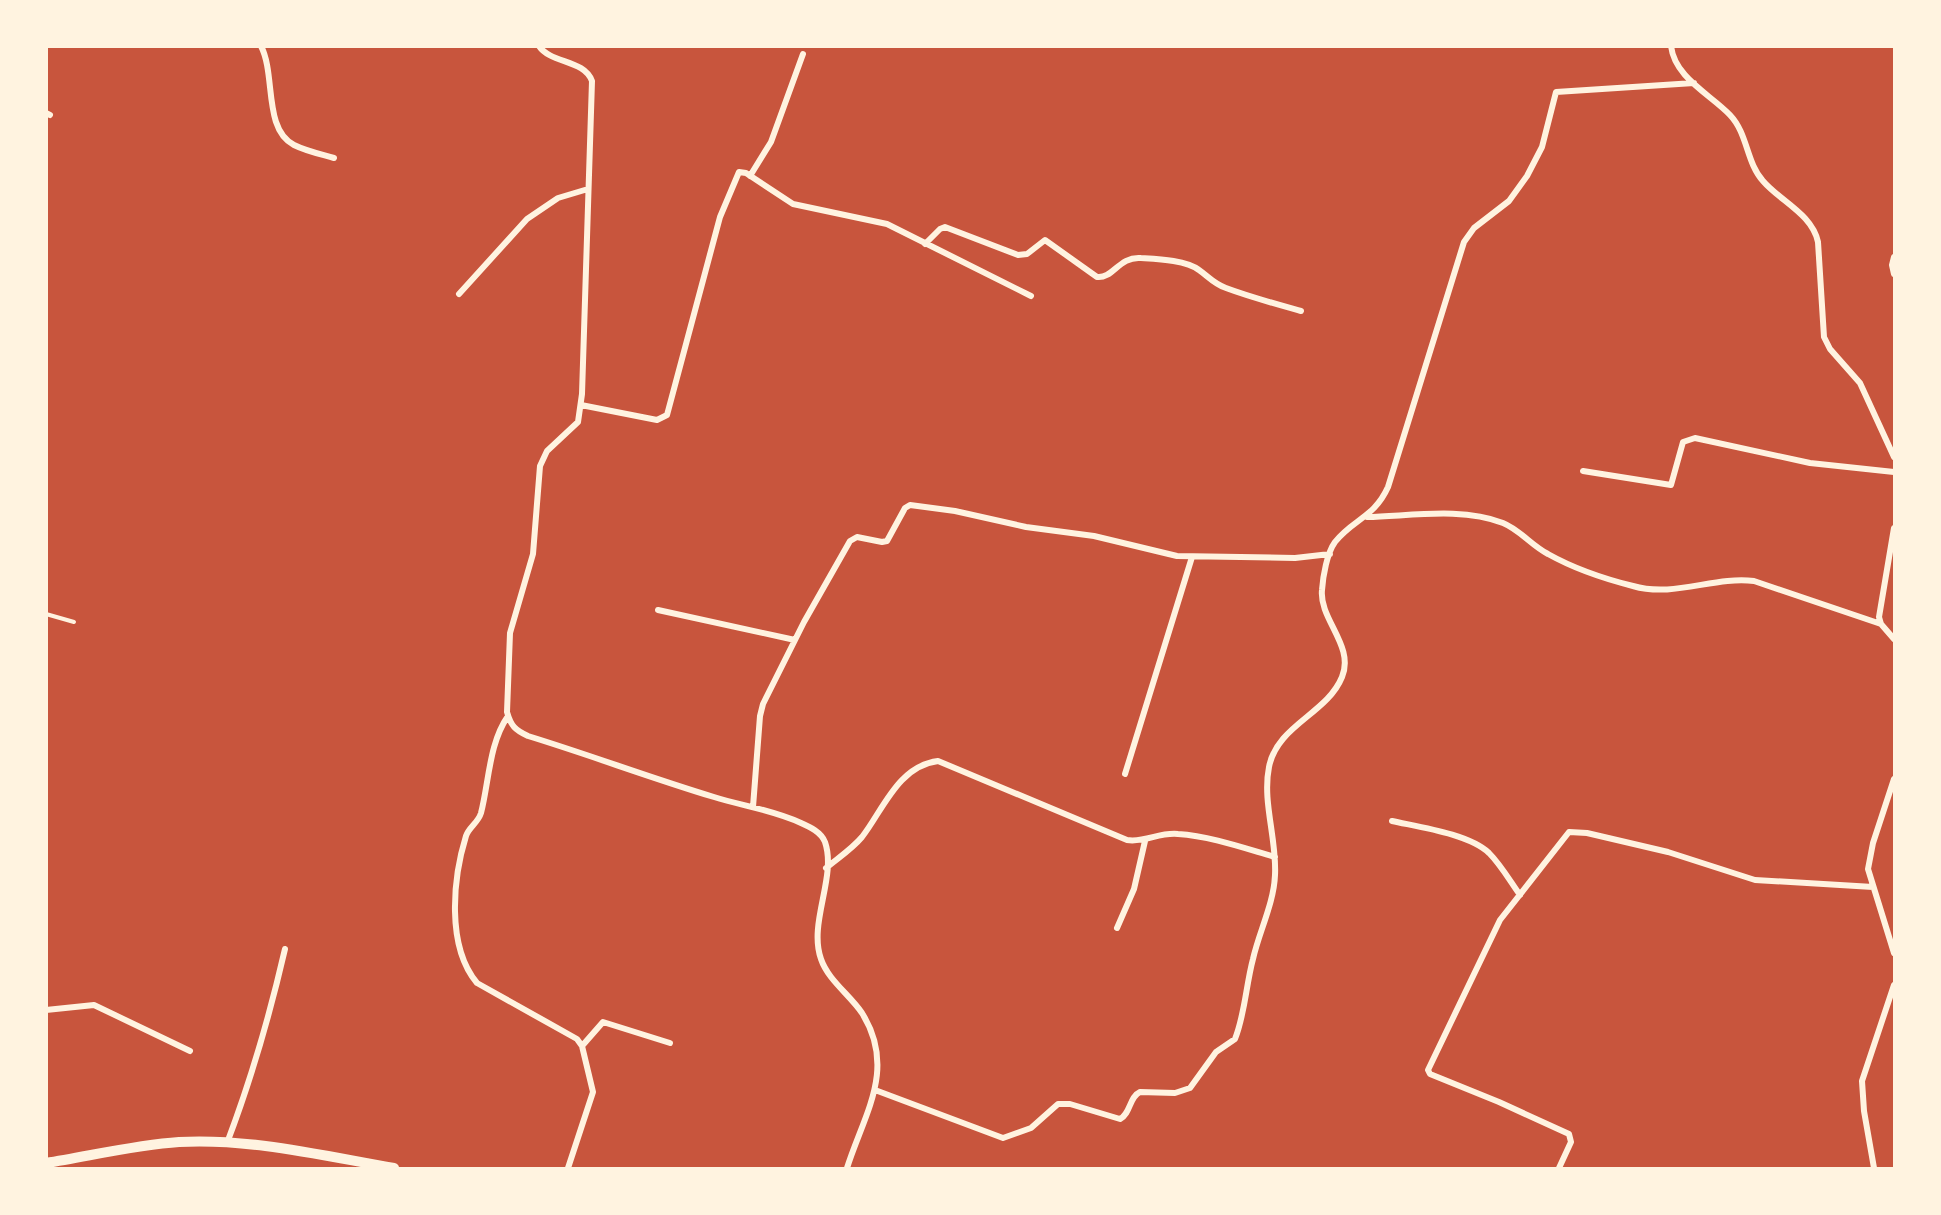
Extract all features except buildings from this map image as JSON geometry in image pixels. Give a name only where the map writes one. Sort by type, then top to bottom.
[{"type":"street","points":[[261,46],[269,73],[277,129],[292,144],[334,158]]},
{"type":"street","points":[[538,46],[542,51],[583,69],[590,76],[592,94],[581,414],[574,427],[547,451],[540,466],[535,545],[510,633],[508,716],[513,727],[528,736],[717,798],[799,822],[820,834],[826,846],[826,868],[820,911],[819,951],[828,971],[862,1014],[873,1036],[879,1067],[875,1090],[847,1168]]},
{"type":"street","points":[[1671,46],[1678,68],[1735,122],[1752,166],[1761,179],[1815,230],[1818,242],[1824,337],[1830,349],[1860,383],[1894,457]]},
{"type":"street","points":[[750,176],[771,142],[803,54]]},
{"type":"street","points":[[875,1090],[1003,1138],[1031,1128],[1058,1104],[1070,1104],[1120,1119],[1125,1116],[1137,1093],[1175,1093],[1190,1088],[1216,1052],[1235,1039],[1252,959],[1275,878],[1275,857],[1266,786],[1275,746],[1318,708],[1339,683],[1344,671],[1339,639],[1324,608],[1322,595],[1330,554],[1338,539],[1378,505],[1392,478],[1464,242],[1474,228],[1509,201],[1527,176],[1542,147],[1556,93],[1694,83]]},
{"type":"street","points":[[581,405],[649,419],[665,418],[725,202],[739,172],[750,176],[793,204],[876,221],[1031,296]]},
{"type":"street","points":[[459,294],[527,219],[558,198],[588,189]]},
{"type":"street","points":[[925,244],[945,227],[1018,255],[1027,254],[1045,240],[1097,277],[1108,275],[1120,262],[1130,258],[1153,259],[1192,267],[1214,284],[1301,311]]},
{"type":"street","points":[[1894,257],[1892,265],[1894,274]]},
{"type":"street","points":[[1583,471],[1665,486],[1671,485],[1683,442],[1695,438],[1810,463],[1894,472]]},
{"type":"street","points":[[753,807],[761,711],[795,640],[850,541],[857,537],[887,541],[905,508],[910,505],[955,511],[1026,527],[1094,536],[1159,554],[1192,557],[1295,558],[1330,554]]},
{"type":"street","points":[[1366,517],[1469,515],[1486,518],[1516,530],[1550,555],[1632,586],[1648,590],[1681,590],[1744,580],[1754,581],[1881,624],[1894,639]]},
{"type":"street","points":[[1881,624],[1880,614],[1894,528]]},
{"type":"street","points":[[1125,774],[1192,557]]},
{"type":"street","points":[[658,610],[795,640]]},
{"type":"street","points":[[508,716],[500,731],[481,814],[467,832],[457,871],[454,903],[458,933],[468,969],[477,983],[577,1039],[582,1046],[593,1092],[568,1168]]},
{"type":"street","points":[[826,868],[858,842],[887,796],[898,784],[928,763],[938,761],[1019,793],[1109,835],[1131,841],[1145,841],[1161,835],[1180,834],[1275,857]]},
{"type":"street","points":[[1894,779],[1868,859],[1873,887],[1894,953]]},
{"type":"street","points":[[1392,821],[1458,838],[1488,852],[1520,895]]},
{"type":"street","points":[[1559,1168],[1571,1142],[1569,1134],[1430,1074],[1428,1070],[1500,920],[1572,831],[1668,852],[1755,880],[1873,887]]},
{"type":"street","points":[[1116,928],[1138,878],[1145,841]]},
{"type":"street","points":[[227,1143],[248,1089],[251,1067],[266,1026],[285,949]]},
{"type":"street","points":[[1874,1168],[1864,1111],[1862,1081],[1894,985]]},
{"type":"street","points":[[46,1010],[94,1005],[189,1051]]},
{"type":"street","points":[[582,1046],[603,1022],[670,1043]]},
{"type":"street","points":[[46,1163],[178,1142],[227,1143],[393,1168]]},
{"type":"lane","points":[[46,614],[74,622]]}]
